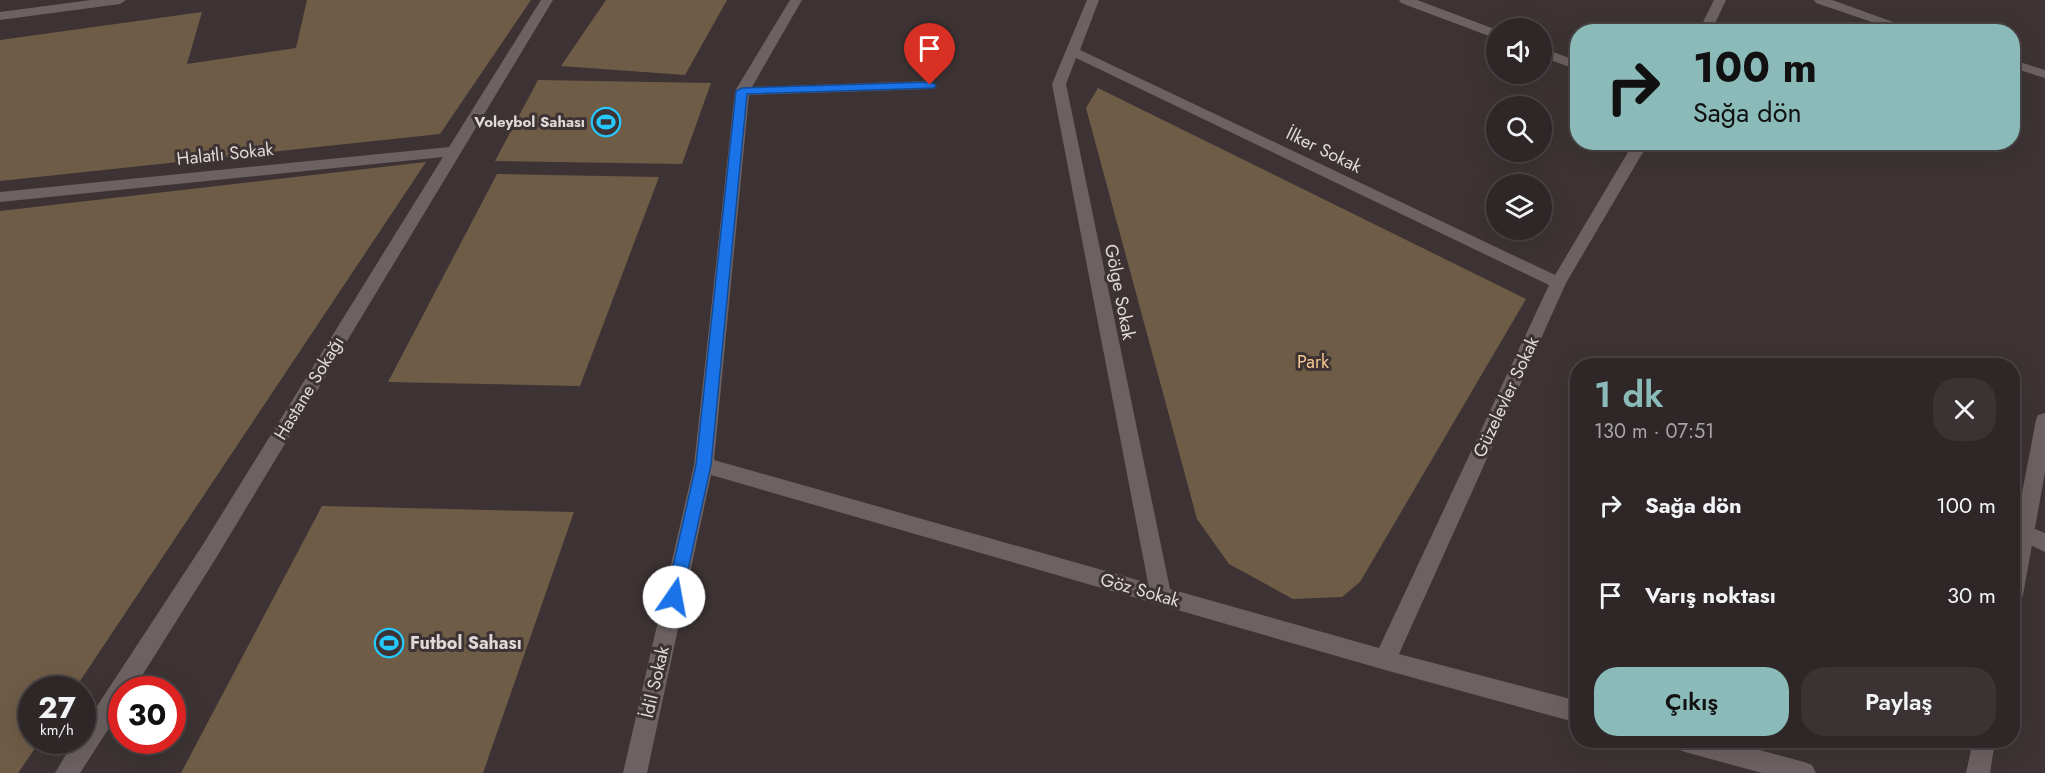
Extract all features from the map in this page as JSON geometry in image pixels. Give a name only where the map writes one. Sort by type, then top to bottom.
[{"type":"street","points":[[0,16],[120,0]]},
{"type":"street","name":"Hastane Sokağı","points":[[67,773],[209,552],[547,0]]},
{"type":"street","name":"İdil Sokak","points":[[635,773],[704,465],[742,91],[796,0]]},
{"type":"street","name":"Gölge Sokak","points":[[1093,0],[1059,84],[1161,596]]},
{"type":"street","points":[[1405,0],[1486,31]]},
{"type":"street","points":[[1708,24],[1720,0]]},
{"type":"street","points":[[1820,0],[1891,24]]},
{"type":"street","name":"İlker Sokak","points":[[1072,51],[1558,283]]},
{"type":"street","points":[[1552,56],[1570,63]]},
{"type":"street","points":[[2020,66],[2045,74]]},
{"type":"street","points":[[742,91],[930,85]]},
{"type":"street","name":"Güzelevler Sokak","points":[[1385,660],[1558,283],[1637,150]]},
{"type":"street","name":"Halatlı Sokak","points":[[0,197],[454,151]]},
{"type":"street","points":[[2020,559],[2045,420]]},
{"type":"street","name":"Göz Sokak","points":[[704,465],[1385,660],[1570,710]]},
{"type":"street","points":[[2025,533],[2045,543]]},
{"type":"street","points":[[1711,748],[1804,773]]},
{"type":"street","points":[[1978,773],[1983,748]]},
{"type":"green space","points":[[307,0],[531,0],[440,134],[0,181],[0,40],[202,12],[187,64],[296,48]]},
{"type":"green space","points":[[606,0],[727,0],[685,75],[561,66]]},
{"type":"green space","name":"Voleybol Sahası","points":[[538,80],[711,83],[682,164],[495,161]]},
{"type":"green space","name":"Park","points":[[1098,88],[1526,299],[1360,582],[1342,597],[1293,599],[1229,564],[1197,519],[1086,108]]},
{"type":"green space","points":[[426,162],[83,676],[18,676],[18,754],[31,754],[18,773],[0,773],[0,211]]},
{"type":"green space","points":[[497,174],[659,177],[580,386],[388,382]]},
{"type":"green space","name":"Futbol Sahası","points":[[322,506],[574,512],[483,773],[181,773]]},
{"type":"place","name":"Voleybol Sahası","points":[[606,122]]},
{"type":"place","name":"Futbol Sahası","points":[[389,643]]},
{"type":"route","points":[[674,597],[704,465],[742,91],[930,85]]}]
